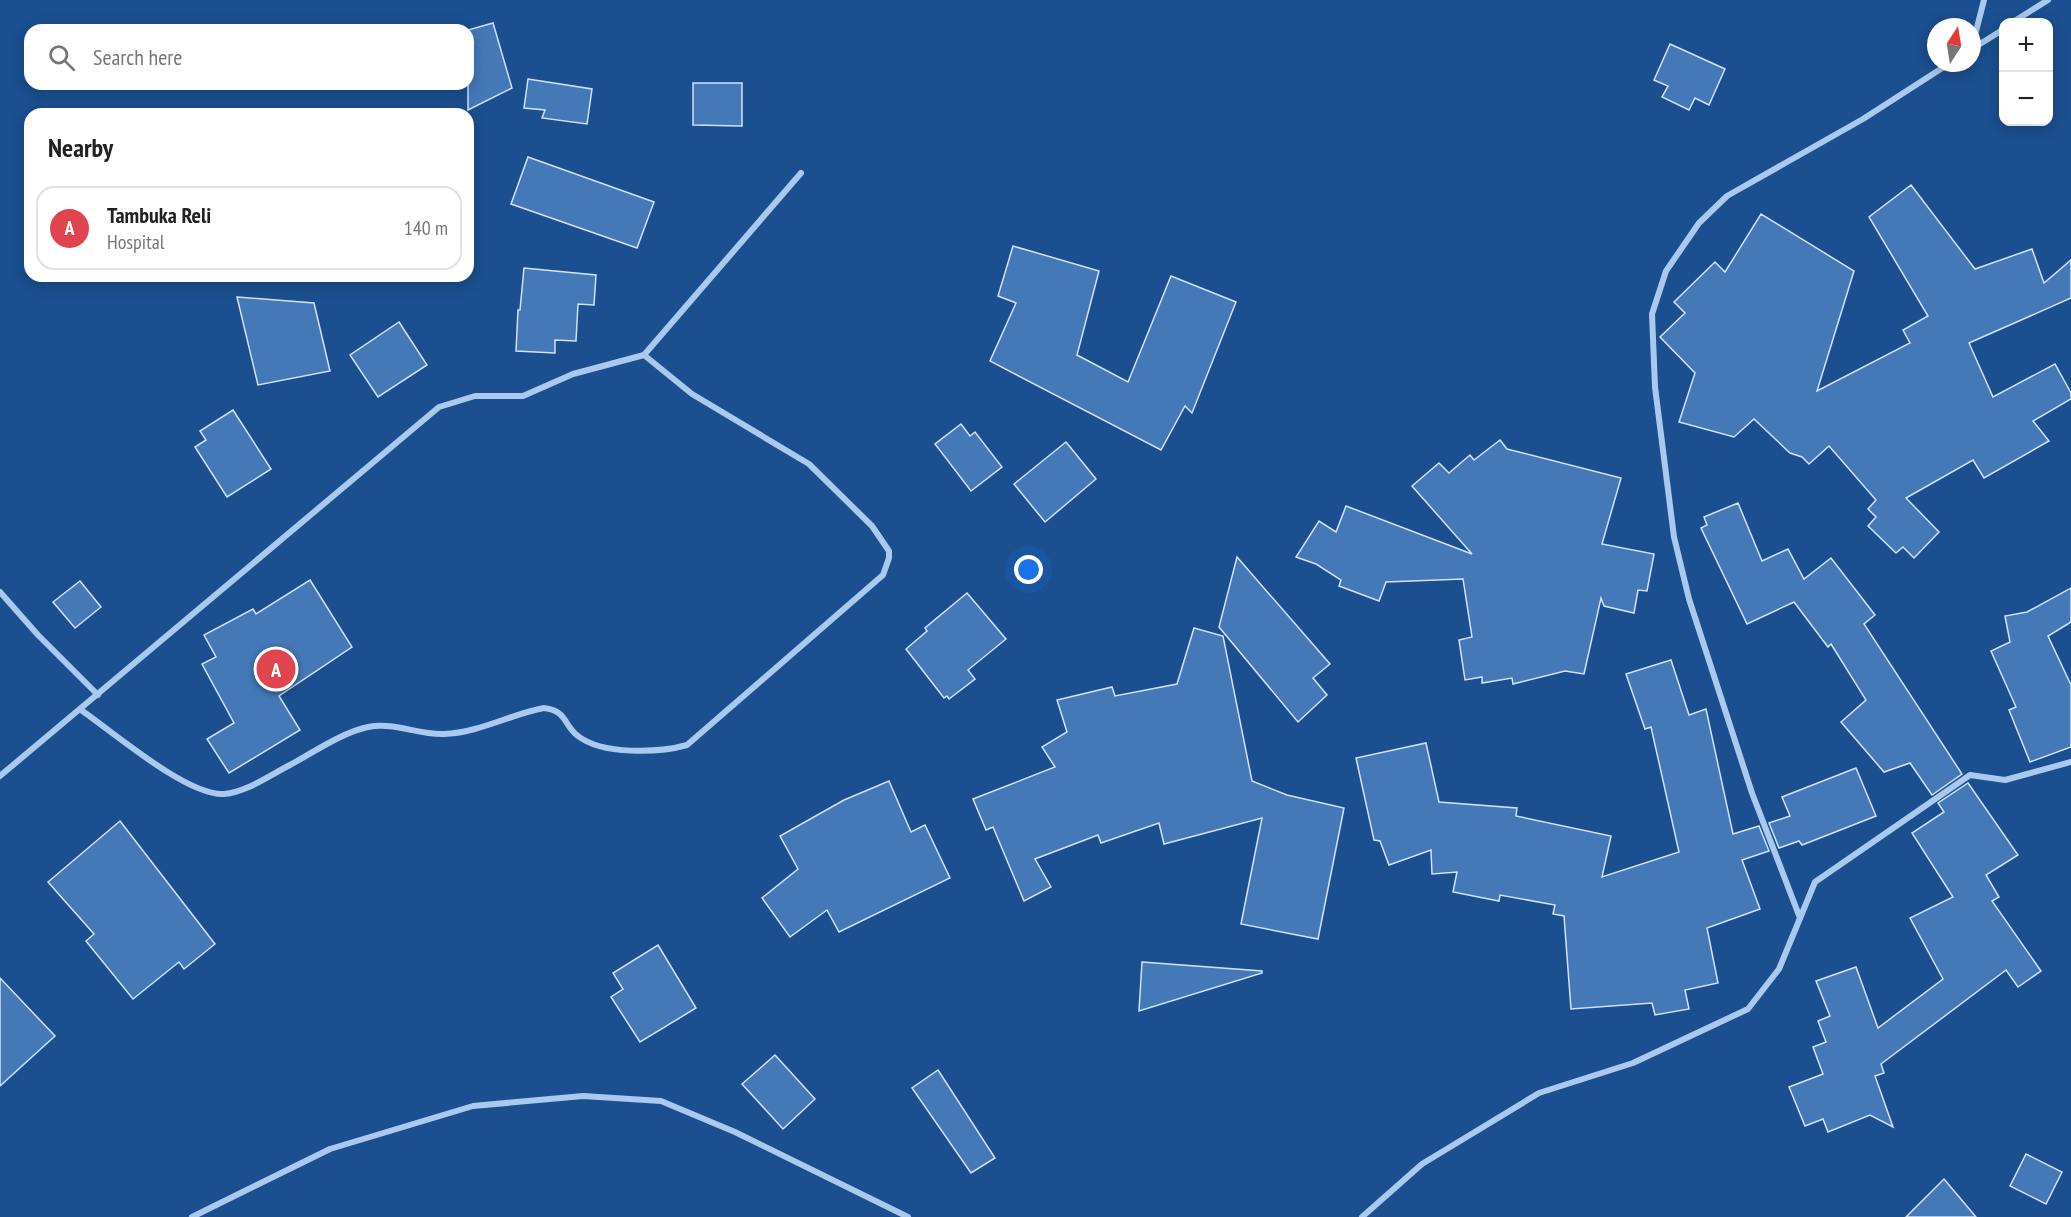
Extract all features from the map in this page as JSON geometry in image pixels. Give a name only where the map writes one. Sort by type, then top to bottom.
[{"type":"street","points":[[1980,18],[1984,0]]},
{"type":"street","points":[[2019,18],[2048,0]]},
{"type":"street","points":[[1981,43],[1999,32]]},
{"type":"street","points":[[1800,918],[1752,793],[1689,599],[1679,557],[1655,387],[1652,314],[1666,271],[1699,223],[1727,196],[1863,119],[1936,72]]},
{"type":"street","points":[[0,776],[439,407],[475,396],[523,396],[573,374],[644,355],[801,173]]},
{"type":"street","points":[[81,710],[169,772],[203,792],[225,794],[247,788],[366,727],[395,725],[441,735],[457,733],[544,708],[554,709],[564,717],[574,734],[587,742],[644,752],[666,751],[687,745],[883,575],[889,551],[872,526],[809,464],[692,394],[644,355]]},
{"type":"street","points":[[0,592],[38,636],[98,695]]},
{"type":"street","points":[[1362,1217],[1422,1164],[1539,1093],[1633,1063],[1748,1010],[1779,969],[1815,882],[1970,774],[2005,780],[2071,762]]},
{"type":"street","points":[[192,1217],[330,1149],[473,1106],[583,1096],[661,1101],[735,1132],[908,1217]]},
{"type":"building","points":[[493,23],[512,88],[468,108],[468,90],[474,90],[474,28]]},
{"type":"building","points":[[1670,44],[1725,69],[1709,105],[1695,98],[1689,110],[1662,97],[1668,86],[1654,80]]},
{"type":"building","points":[[528,79],[592,89],[587,124],[542,118],[545,110],[524,108]]},
{"type":"building","points":[[693,83],[742,83],[742,126],[693,125]]},
{"type":"building","points":[[528,157],[654,202],[637,248],[511,204]]},
{"type":"building","points":[[1911,185],[1975,269],[2032,249],[2044,283],[2071,260],[2071,298],[1969,343],[1993,397],[2055,364],[2071,393],[2071,399],[2033,421],[2049,441],[1984,478],[1973,460],[1906,498],[1939,532],[1914,558],[1903,547],[1896,553],[1868,526],[1876,517],[1868,509],[1876,500],[1829,446],[1809,464],[1802,457],[1790,453],[1754,419],[1734,437],[1679,422],[1695,373],[1660,337],[1685,313],[1674,302],[1715,262],[1725,272],[1761,214],[1854,271],[1817,391],[1910,343],[1903,330],[1928,316],[1869,217]]},
{"type":"building","points":[[1013,246],[1099,271],[1077,355],[1128,382],[1171,276],[1236,302],[1192,413],[1185,406],[1161,450],[990,361],[1016,303],[998,296]]},
{"type":"building","points":[[524,268],[596,275],[594,305],[578,304],[576,341],[555,340],[555,353],[516,351],[518,310],[520,310]]},
{"type":"building","points":[[237,297],[314,303],[330,371],[258,385]]},
{"type":"building","points":[[399,322],[427,365],[378,397],[350,355]]},
{"type":"building","points":[[233,410],[271,469],[227,497],[195,447],[206,440],[200,431]]},
{"type":"building","points":[[961,424],[970,436],[975,432],[1002,467],[971,491],[935,444]]},
{"type":"building","points":[[1500,440],[1507,449],[1621,478],[1602,544],[1654,554],[1647,591],[1638,590],[1634,613],[1604,606],[1601,598],[1584,674],[1565,671],[1513,684],[1512,678],[1482,683],[1482,677],[1465,680],[1459,640],[1472,637],[1463,579],[1386,582],[1379,601],[1339,586],[1341,580],[1316,564],[1296,557],[1319,521],[1336,532],[1346,506],[1472,554],[1412,486],[1439,463],[1449,473],[1470,455],[1474,460]]},
{"type":"building","points":[[1066,442],[1096,479],[1045,522],[1014,484]]},
{"type":"building","points":[[1738,503],[1762,561],[1788,549],[1804,579],[1831,558],[1875,615],[1864,624],[1962,774],[1932,795],[1910,763],[1884,772],[1841,722],[1866,700],[1831,644],[1828,647],[1794,602],[1747,624],[1701,528],[1707,525],[1704,517]]},
{"type":"building","points":[[1237,557],[1330,664],[1313,678],[1327,695],[1298,722],[1219,627]]},
{"type":"building","points":[[310,580],[352,647],[279,696],[300,730],[229,773],[207,739],[234,723],[202,664],[216,657],[204,635],[253,609],[256,614]]},
{"type":"building","points":[[80,581],[101,607],[75,628],[53,602]]},
{"type":"building","points":[[2071,588],[2071,622],[2048,636],[2071,685],[2071,747],[2030,762],[2009,710],[2016,707],[1991,651],[2010,642],[2005,616],[2027,612]]},
{"type":"building","points":[[967,593],[1006,639],[968,670],[975,679],[949,699],[947,696],[944,698],[906,649],[927,631],[925,628]]},
{"type":"building","points":[[1194,628],[1223,636],[1252,781],[1287,795],[1344,808],[1318,939],[1241,924],[1262,818],[1164,844],[1159,823],[1101,843],[1098,835],[1035,859],[1051,887],[1024,901],[993,827],[986,830],[973,799],[1055,767],[1042,747],[1067,732],[1057,700],[1112,687],[1115,696],[1177,684]]},
{"type":"building","points":[[1671,660],[1689,715],[1706,709],[1733,834],[1759,826],[1769,851],[1742,860],[1760,909],[1707,928],[1718,983],[1685,990],[1689,1009],[1655,1015],[1652,1003],[1571,1009],[1564,916],[1553,914],[1555,905],[1500,895],[1499,901],[1453,892],[1457,872],[1432,874],[1431,850],[1389,865],[1380,841],[1374,840],[1356,758],[1426,743],[1439,802],[1517,808],[1516,816],[1611,836],[1602,877],[1679,852],[1651,727],[1645,729],[1626,674]]},
{"type":"building","points":[[1856,768],[1876,816],[1802,845],[1799,841],[1779,848],[1769,823],[1790,816],[1782,797]]},
{"type":"building","points":[[889,781],[911,832],[925,825],[950,878],[839,932],[827,910],[790,937],[762,898],[798,869],[780,836],[844,800]]},
{"type":"building","points":[[1968,783],[2018,855],[1986,875],[1999,897],[1992,901],[2041,971],[2018,987],[2006,970],[1881,1064],[1884,1073],[1875,1076],[1893,1127],[1870,1115],[1828,1132],[1823,1119],[1805,1126],[1789,1087],[1823,1074],[1813,1047],[1826,1042],[1818,1021],[1830,1016],[1816,981],[1856,967],[1878,1028],[1943,979],[1910,918],[1953,897],[1912,833],[1944,812],[1938,803]]},
{"type":"building","points":[[120,821],[215,944],[184,969],[179,962],[133,999],[86,941],[94,934],[48,882]]},
{"type":"building","points":[[658,945],[696,1008],[640,1042],[611,997],[623,989],[613,973]]},
{"type":"building","points":[[1142,962],[1262,971],[1262,973],[1139,1011]]},
{"type":"building","points":[[0,978],[55,1036],[0,1086]]},
{"type":"building","points":[[775,1055],[815,1099],[783,1129],[742,1084]]},
{"type":"building","points":[[938,1070],[995,1158],[971,1173],[912,1088]]},
{"type":"building","points":[[2026,1154],[2062,1172],[2046,1204],[2010,1186]]},
{"type":"building","points":[[1944,1179],[1976,1217],[1906,1217]]},
{"type":"place","name":"Tambuka Reli","points":[[276,669]]}]
